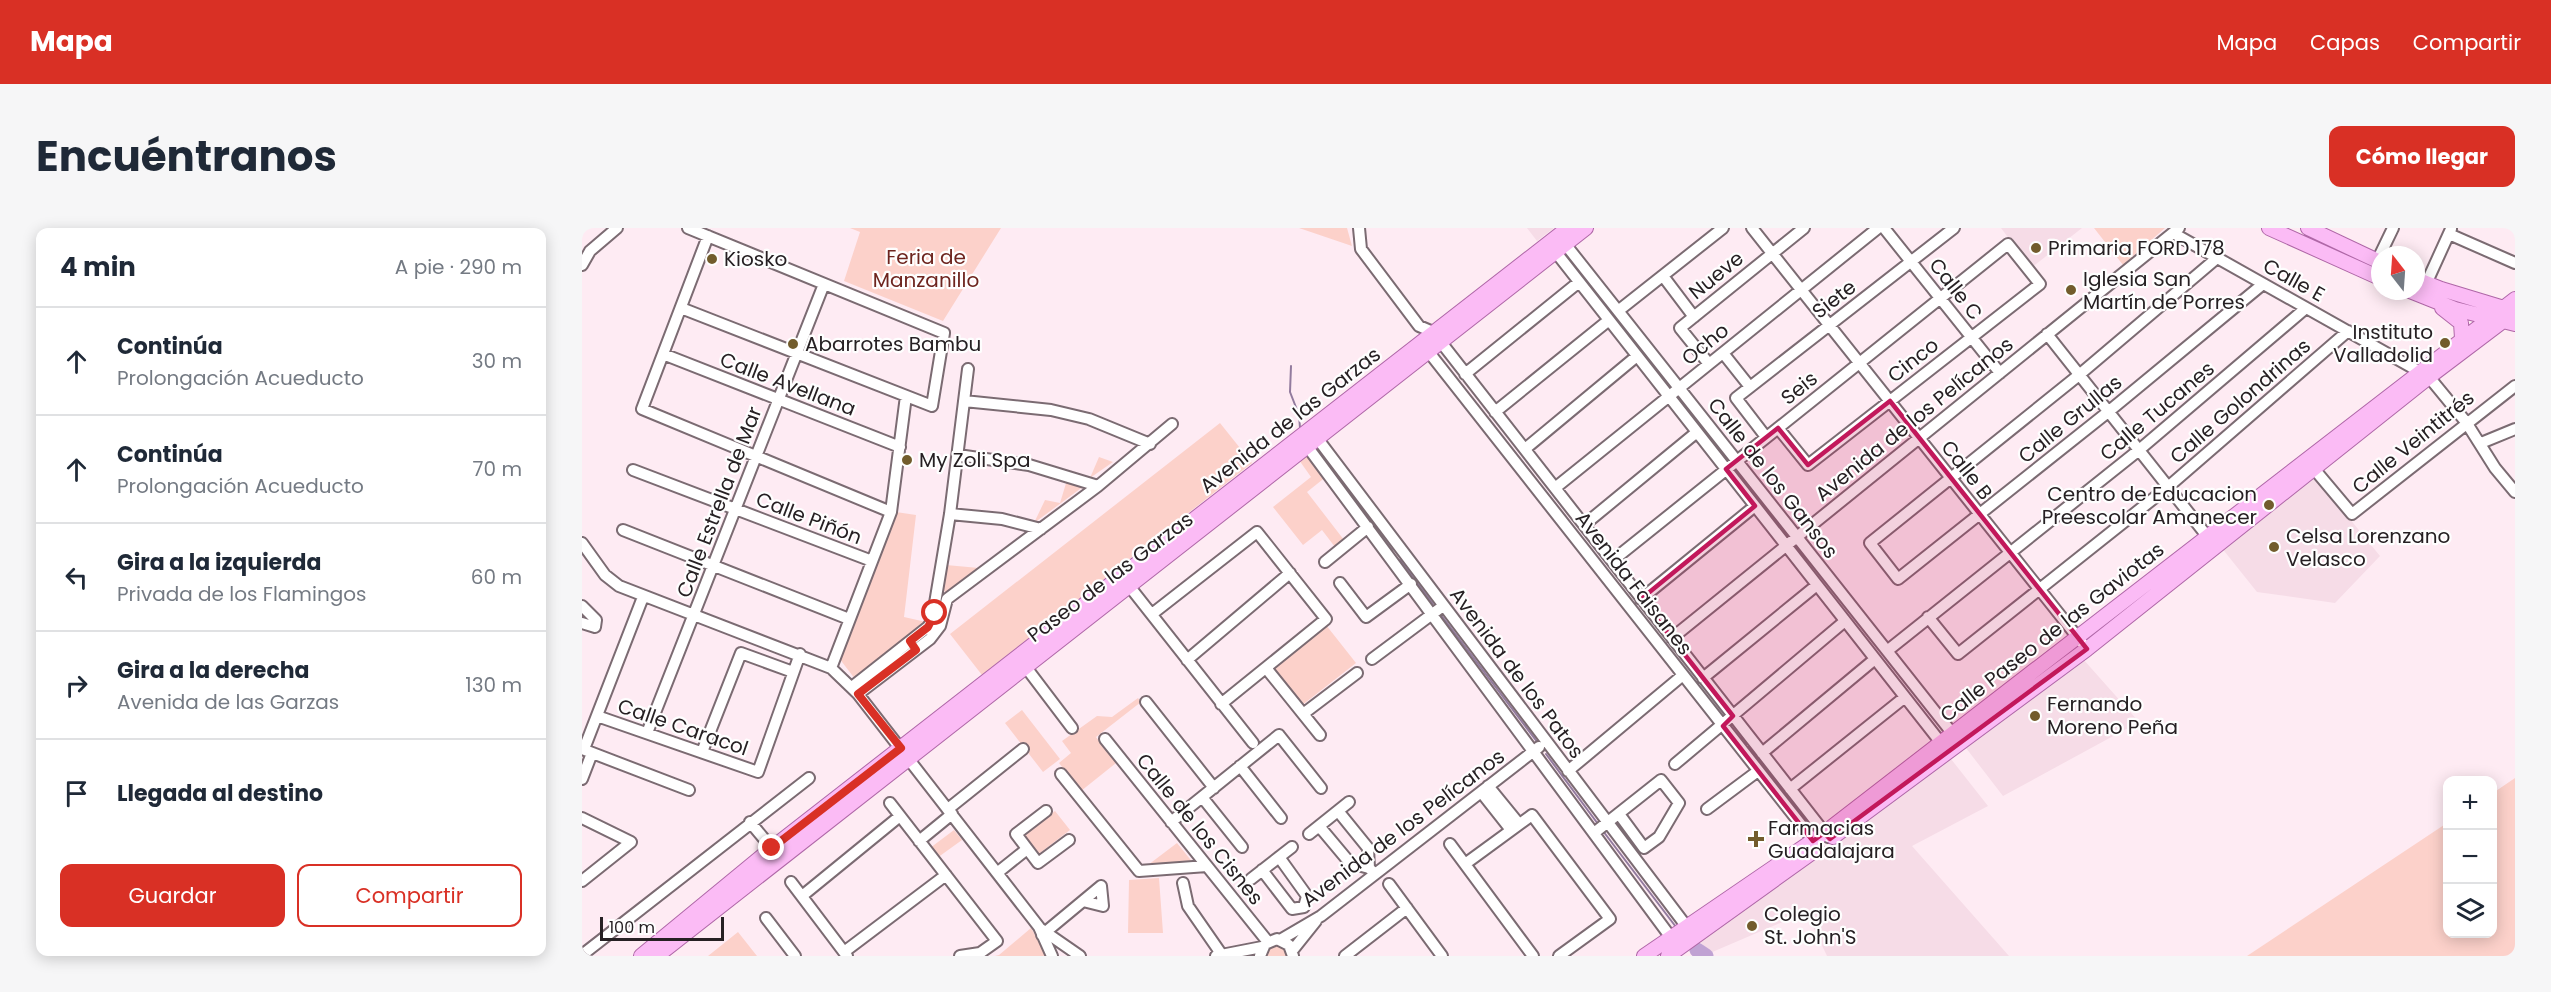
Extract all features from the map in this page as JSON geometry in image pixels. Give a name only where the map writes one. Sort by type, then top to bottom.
[{"type":"main road","points":[[1559,240],[1586,228]]},
{"type":"main road","points":[[2269,228],[2371,274]]},
{"type":"main road","points":[[2308,228],[2332,233],[2371,253]]},
{"type":"main road","name":"Avenida de las Garzas","points":[[641,956],[1126,582],[1559,240]]},
{"type":"main road","points":[[2425,282],[2512,309]]},
{"type":"main road","points":[[2425,298],[2474,314],[2490,316],[2512,309]]},
{"type":"main road","points":[[2434,302],[2461,323],[2462,338]]},
{"type":"main road","name":"Calle Paseo de las Gaviotas","points":[[1644,956],[1673,951],[1692,934],[1956,739],[2087,650],[2211,541],[2424,374],[2512,309]]},
{"type":"main road","name":"Calle Paseo de las Gaviotas","points":[[1956,739],[2078,638],[2211,541],[2315,470],[2462,338],[2490,316]]},
{"type":"main road","name":"Paseo de las Garzas","points":[[905,753],[1025,666],[1126,582]]},
{"type":"main road","points":[[657,956],[776,853]]},
{"type":"street","points":[[582,265],[590,251],[618,228]]},
{"type":"street","points":[[1359,228],[1361,249],[1419,326],[1436,336]]},
{"type":"street","points":[[1618,311],[1723,228]]},
{"type":"street","name":"Calle B","points":[[1752,228],[2087,650]]},
{"type":"street","name":"Nueve","points":[[1709,364],[1680,328],[1804,228]]},
{"type":"street","name":"Ocho","points":[[1555,488],[1878,228]]},
{"type":"street","name":"Calle C","points":[[1884,228],[2000,373]]},
{"type":"street","name":"Siete","points":[[1766,437],[1736,398],[1954,228]]},
{"type":"street","points":[[2385,246],[2393,228]]},
{"type":"street","points":[[681,308],[932,406],[944,333],[824,284],[712,234],[693,229]]},
{"type":"street","name":"Calle E","points":[[2176,230],[2217,258],[2424,374]]},
{"type":"street","name":"Avenida de los Pelícanos","points":[[1672,638],[2176,230]]},
{"type":"street","points":[[2425,274],[2451,231],[2515,263]]},
{"type":"street","points":[[712,234],[642,409],[891,512]]},
{"type":"street","points":[[1559,240],[1579,282],[1944,748]]},
{"type":"street","name":"Calle de los Gansos","points":[[1559,240],[1618,311],[1956,739]]},
{"type":"street","name":"Cinco","points":[[1778,428],[1808,465],[2040,284],[2008,244]]},
{"type":"street","name":"Seis","points":[[1612,561],[2008,244]]},
{"type":"street","points":[[1951,478],[2079,375],[2217,258]]},
{"type":"street","points":[[1663,276],[1694,316]]},
{"type":"street","points":[[1466,374],[1579,282]]},
{"type":"street","name":"Calle Estrella de Mar","points":[[647,733],[824,284]]},
{"type":"street","name":"Calle Grullas","points":[[1951,478],[1870,543],[1898,579],[2108,412],[2263,284]]},
{"type":"street","name":"Calle Tucanes","points":[[1887,651],[2139,450],[2306,308]]},
{"type":"street","points":[[1495,412],[1609,320]]},
{"type":"street","points":[[1419,326],[1424,346]]},
{"type":"street","name":"Calle Golondrinas","points":[[1928,617],[1958,654],[2168,487],[2348,332]]},
{"type":"street","points":[[2047,334],[2211,541]]},
{"type":"street","name":"Avenida Faisanes","points":[[1436,336],[1790,789],[1821,840]]},
{"type":"street","name":"Avenida Faisanes","points":[[1424,346],[1758,771],[1821,840]]},
{"type":"street","points":[[1723,353],[1750,387]]},
{"type":"street","name":"Calle Avellana","points":[[663,354],[900,447]]},
{"type":"street","points":[[1525,449],[1637,356]]},
{"type":"street","points":[[855,690],[913,645],[930,639],[940,626],[938,614],[968,369]]},
{"type":"street","points":[[2424,374],[2466,422],[2495,468],[2515,492]]},
{"type":"street","name":"Calle Veintitrés","points":[[2315,470],[2352,514],[2466,422],[2515,386]]},
{"type":"street","points":[[831,668],[891,512],[906,396]]},
{"type":"street","points":[[964,401],[1051,410],[1089,419],[1150,444]]},
{"type":"street","points":[[938,614],[947,599],[1098,486],[1172,424]]},
{"type":"street","points":[[2481,443],[2515,429]]},
{"type":"street","points":[[1584,525],[1697,432]]},
{"type":"street","name":"Avenida de los Patos","points":[[1309,439],[1368,527],[1594,833],[1673,951]]},
{"type":"street","name":"Avenida de los Patos","points":[[1309,439],[1443,605],[1692,934]]},
{"type":"street","points":[[957,455],[1029,465],[1098,486]]},
{"type":"street","name":"Calle Piñón","points":[[633,470],[872,561]]},
{"type":"street","points":[[1641,599],[1755,506]]},
{"type":"street","points":[[950,513],[1002,519],[1041,529]]},
{"type":"street","points":[[1325,562],[1368,527]]},
{"type":"street","points":[[623,530],[849,619]]},
{"type":"street","points":[[1152,614],[1257,532],[1326,619],[1221,704]]},
{"type":"street","points":[[582,543],[605,575],[619,586],[693,616],[800,654],[831,668],[855,690],[1042,931],[1052,956]]},
{"type":"street","points":[[1186,660],[1290,573]]},
{"type":"street","points":[[1126,582],[1253,743]]},
{"type":"street","points":[[1340,583],[1366,617],[1411,584]]},
{"type":"street","points":[[1703,678],[1816,585]]},
{"type":"street","points":[[582,779],[586,750],[597,716],[643,597]]},
{"type":"street","points":[[1372,659],[1443,605]]},
{"type":"street","points":[[582,606],[596,620],[595,627],[582,623]]},
{"type":"street","points":[[1675,764],[1723,726],[1845,621]]},
{"type":"street","points":[[702,752],[741,653],[793,672],[800,654]]},
{"type":"street","points":[[1762,753],[1875,659]]},
{"type":"street","points":[[1025,666],[1072,728]]},
{"type":"street","points":[[1266,668],[1320,735]]},
{"type":"street","name":"Calle Caracol","points":[[597,716],[758,772],[793,672]]},
{"type":"street","points":[[1303,714],[1357,673]]},
{"type":"street","points":[[1568,771],[1683,675]]},
{"type":"street","points":[[1790,789],[1905,697]]},
{"type":"street","points":[[1146,702],[1214,788]]},
{"type":"street","points":[[1171,822],[1279,735],[1321,788]]},
{"type":"street","name":"Calle de los Cisnes","points":[[1105,739],[1207,866],[1263,948]]},
{"type":"street","name":"Avenida de los Pelícanos","points":[[1280,940],[1317,919],[1372,871],[1485,789],[1546,741]]},
{"type":"street","points":[[921,843],[1023,749]]},
{"type":"street","points":[[586,750],[689,790]]},
{"type":"street","points":[[1240,766],[1281,818]]},
{"type":"street","points":[[1707,809],[1758,771]]},
{"type":"street","points":[[1060,774],[1139,871],[1207,866]]},
{"type":"street","points":[[588,954],[750,822],[808,778]]},
{"type":"street","points":[[1594,833],[1662,780],[1679,803],[1659,837],[1644,848],[1619,814]]},
{"type":"street","points":[[1485,789],[1515,827]]},
{"type":"street","points":[[1202,797],[1242,847]]},
{"type":"street","points":[[1309,834],[1349,802]]},
{"type":"street","points":[[890,803],[997,941],[980,953],[960,956]]},
{"type":"street","points":[[1046,811],[1016,834],[1038,863],[1069,840]]},
{"type":"street","points":[[1319,826],[1350,863],[1372,871],[1368,848],[1338,811]]},
{"type":"street","points":[[1465,864],[1532,815],[1610,919],[1559,956]]},
{"type":"street","points":[[802,896],[900,816]]},
{"type":"street","points":[[582,818],[631,842],[582,881]]},
{"type":"street","points":[[750,822],[776,853]]},
{"type":"street","points":[[1450,844],[1533,956]]},
{"type":"street","points":[[1251,879],[1292,847]]},
{"type":"street","points":[[999,875],[1029,851]]},
{"type":"street","points":[[1279,857],[1307,896],[1304,907]]},
{"type":"street","points":[[1262,870],[1292,909],[1304,907]]},
{"type":"street","points":[[791,882],[845,954],[946,874]]},
{"type":"street","points":[[1183,883],[1188,906],[1219,955],[1263,948],[1280,940],[1289,945],[1292,954]]},
{"type":"street","points":[[1389,884],[1442,956]]},
{"type":"street","points":[[1042,931],[1083,901]]},
{"type":"street","points":[[1292,954],[1317,919],[1304,907]]},
{"type":"street","points":[[1340,955],[1407,908]]},
{"type":"street","points":[[766,918],[795,956]]},
{"type":"street","points":[[1042,931],[1080,956]]},
{"type":"highlighted area","points":[[1890,401],[2087,649],[1830,839],[1824,833],[1813,841],[1723,726],[1733,716],[1641,599],[1755,506],[1726,469],[1778,428],[1808,465]]},
{"type":"shaded area","points":[[1527,228],[1554,228],[1537,241]]},
{"type":"shaded area","name":"Primaria FORD 178","points":[[2001,228],[2082,228],[2031,268]]},
{"type":"shaded area","points":[[2314,475],[2380,556],[2335,603],[2257,592],[2221,547]]},
{"type":"shaded area","points":[[2083,659],[2139,722],[2003,796],[1966,748]]},
{"type":"shaded area","points":[[1951,759],[1988,806],[1912,846],[2009,956],[1827,956],[1806,912],[1710,953],[1700,942]]},
{"type":"green space","name":"Feria de Manzanillo","points":[[850,228],[1001,228],[943,321],[844,281],[860,232]]},
{"type":"green space","points":[[1299,228],[1347,228],[1352,246]]},
{"type":"green space","points":[[2094,228],[2165,228],[2123,265]]},
{"type":"green space","points":[[1220,423],[1252,463],[982,675],[950,634]]},
{"type":"green space","points":[[1308,453],[1327,476],[1307,492],[1344,540],[1335,547],[1322,530],[1303,545],[1273,507],[1311,477],[1299,460]]},
{"type":"green space","points":[[1099,457],[1113,462],[1090,478]]},
{"type":"green space","points":[[1067,480],[1084,486],[1034,523],[1045,500],[1060,503]]},
{"type":"green space","points":[[896,512],[916,515],[904,617],[926,622],[855,679],[839,658]]},
{"type":"green space","points":[[946,565],[979,568],[950,592],[945,592],[943,588]]},
{"type":"green space","points":[[1326,625],[1356,663],[1301,706],[1272,668]]},
{"type":"green space","points":[[1138,698],[1141,702],[1096,737],[1116,763],[1081,791],[1059,763],[1071,753],[1062,741],[1097,716],[1112,717]]},
{"type":"green space","points":[[1022,710],[1060,759],[1043,772],[1005,723]]},
{"type":"green space","points":[[2515,778],[2515,956],[2247,956],[2443,826],[2443,938],[2497,938],[2497,790]]},
{"type":"green space","points":[[1055,811],[1070,830],[1036,856],[1021,836]]},
{"type":"green space","points":[[954,830],[962,840],[937,858],[930,848]]},
{"type":"green space","points":[[1177,843],[1194,864],[1144,868]]},
{"type":"green space","points":[[1159,878],[1163,933],[1128,933],[1129,880]]},
{"type":"green space","points":[[1031,928],[1047,956],[995,956],[999,955]]},
{"type":"green space","points":[[738,932],[757,956],[708,956]]},
{"type":"green space","points":[[1276,944],[1286,949],[1288,956],[1265,956],[1267,949]]},
{"type":"waterway","points":[[1291,366],[1290,392],[1299,415],[1300,428]]},
{"type":"waterway","points":[[1316,448],[1350,494]]},
{"type":"waterway","points":[[1357,504],[1392,550]]},
{"type":"waterway","points":[[1400,560],[1433,604]]},
{"type":"waterway","points":[[1441,615],[1538,743]]},
{"type":"waterway","points":[[1546,754],[1598,824]]},
{"type":"waterway","points":[[1603,831],[1676,927]]},
{"type":"waterway","points":[[1697,950],[1706,956]]},
{"type":"place","name":"Primaria FORD 178","points":[[2036,248]]},
{"type":"place","name":"Kiosko","points":[[712,259]]},
{"type":"place","name":"Iglesia San Martín de Porres","points":[[2071,290]]},
{"type":"place","name":"Instituto Valladolid","points":[[2445,343]]},
{"type":"place","name":"Abarrotes Bambu","points":[[793,344]]},
{"type":"place","name":"My Zoli Spa","points":[[907,460]]},
{"type":"place","name":"Centro de Educacion Preescolar Amanecer","points":[[2269,505]]},
{"type":"place","name":"Celsa Lorenzano Velasco","points":[[2274,547]]},
{"type":"place","name":"Fernando Moreno Peña","points":[[2035,716]]},
{"type":"place","name":"Farmacias Guadalajara","points":[[1756,839]]},
{"type":"place","name":"Colegio St. John'S","points":[[1752,926]]},
{"type":"route","points":[[772,848],[901,748],[858,694],[916,650],[910,641],[928,627],[935,613]]}]
